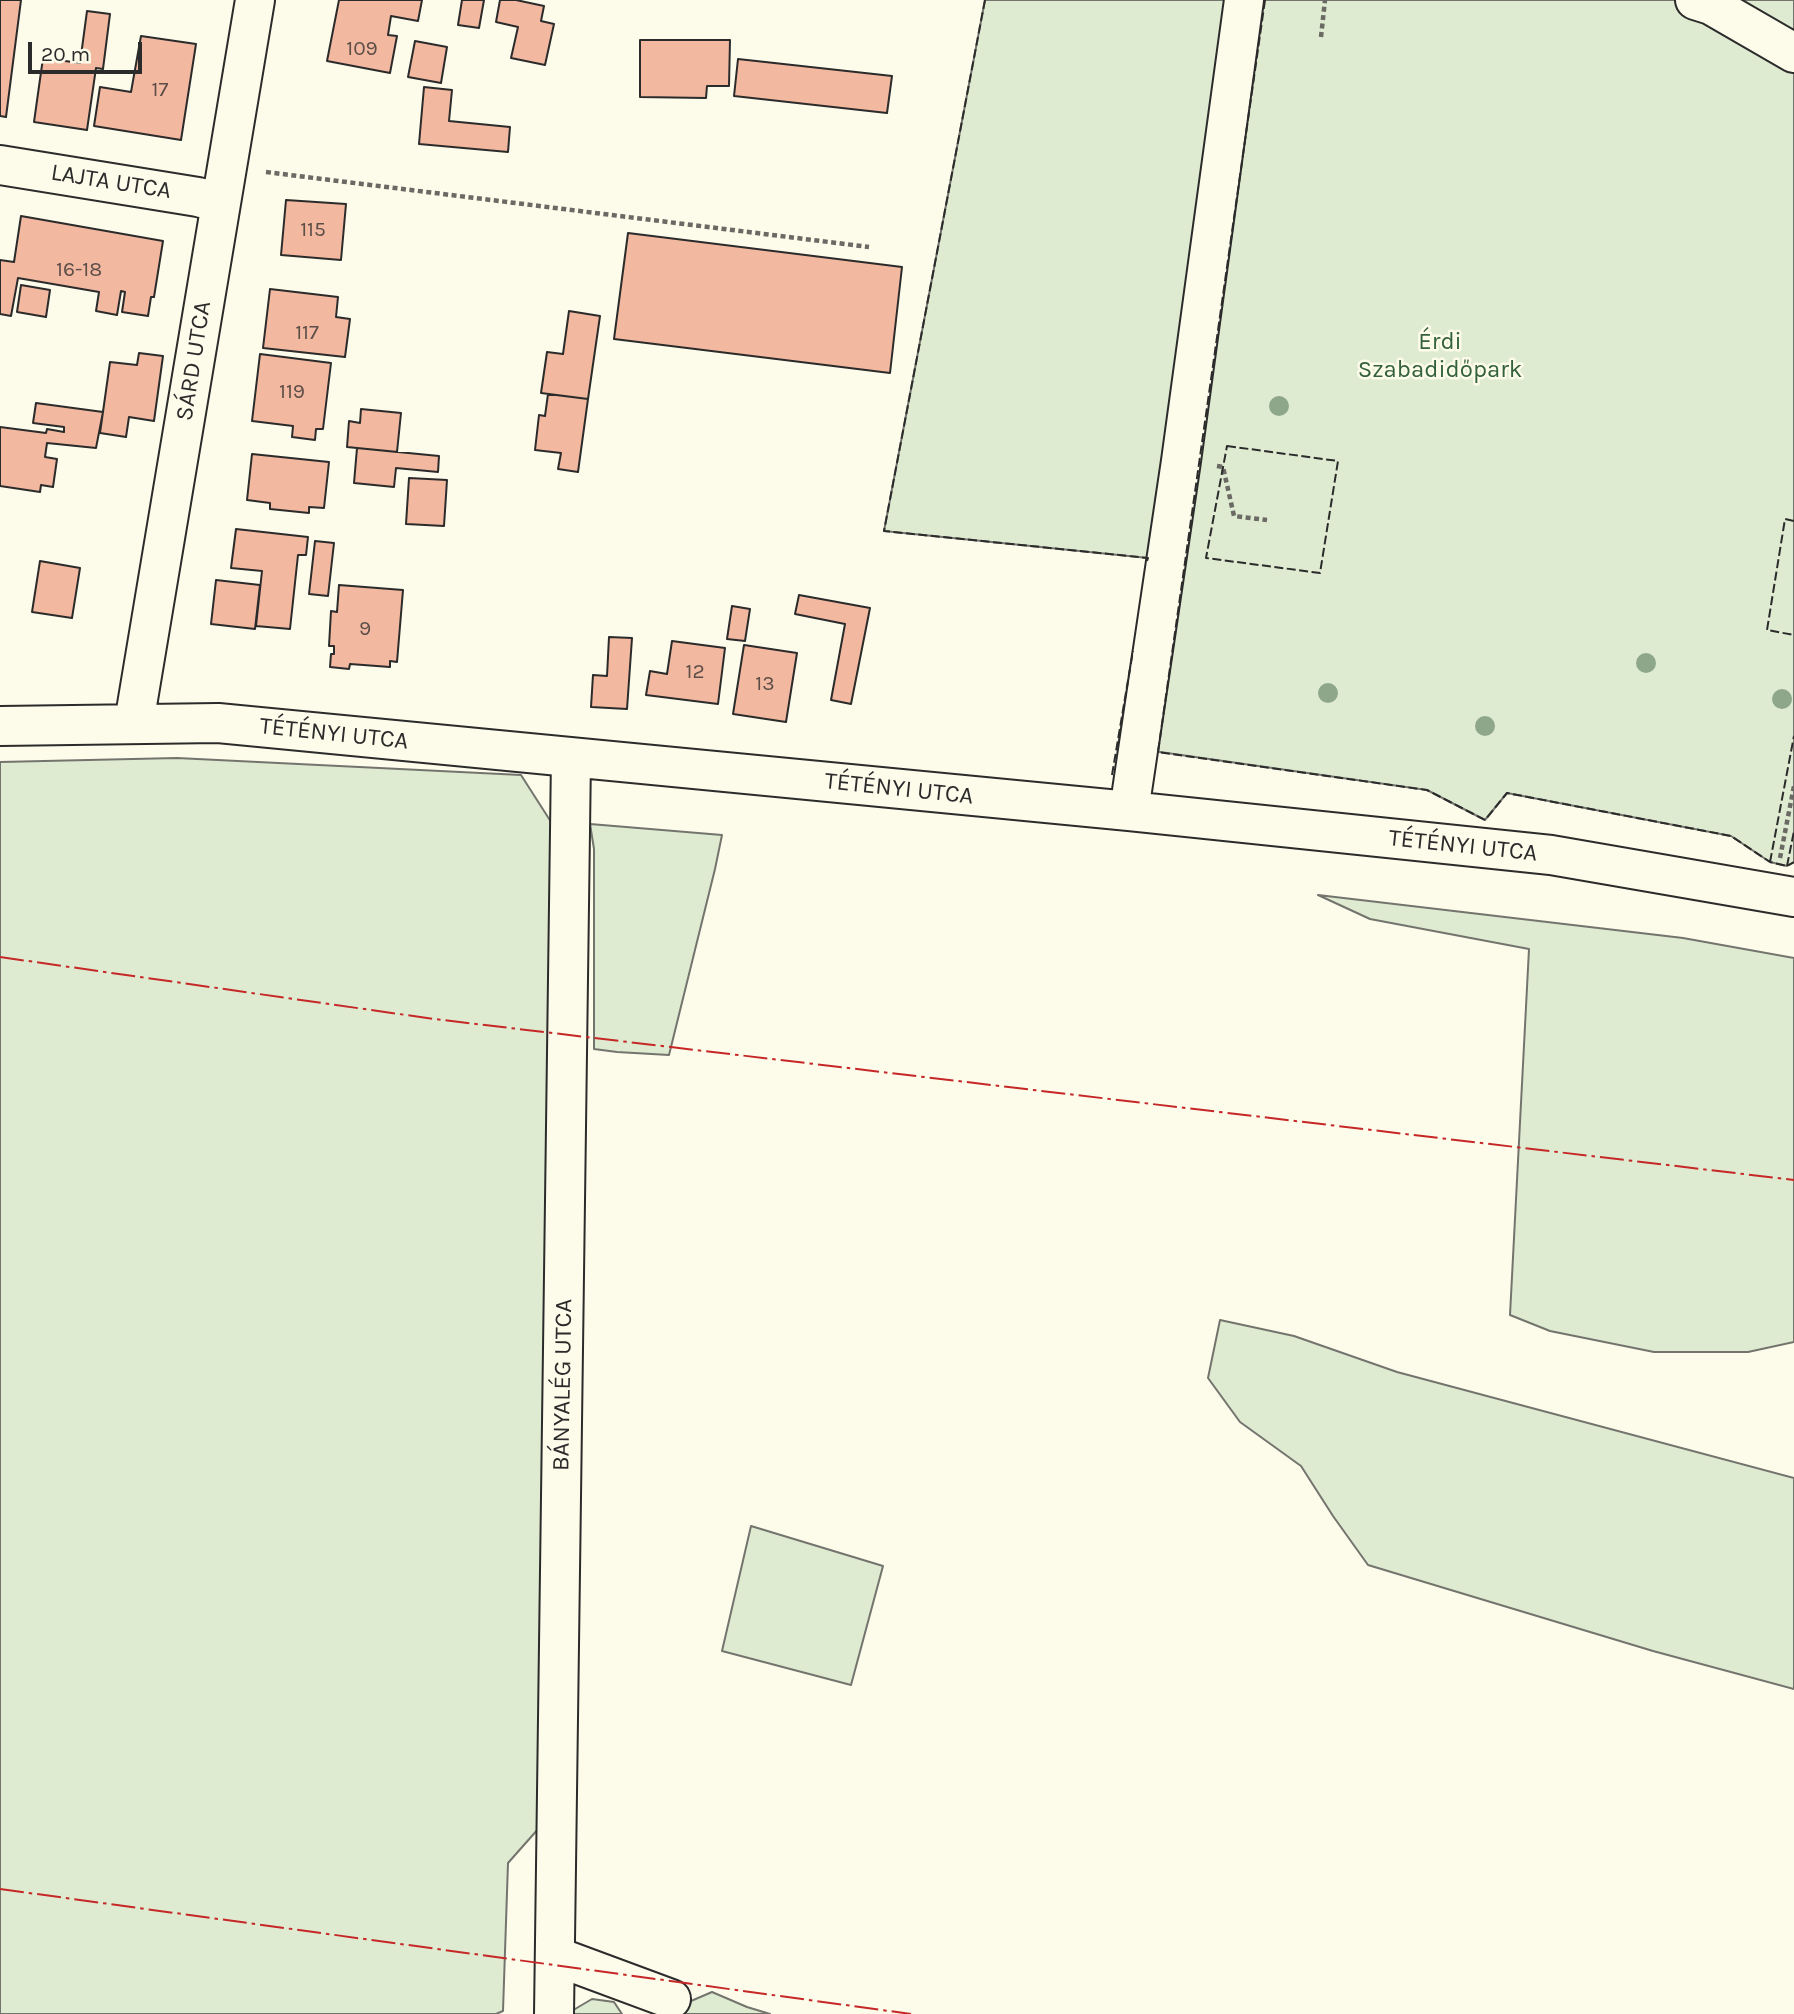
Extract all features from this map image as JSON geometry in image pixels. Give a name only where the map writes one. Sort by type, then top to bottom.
[{"type":"street","name":"SÁRD UTCA","points":[[134,723],[254,0]]},
{"type":"street","points":[[1129,811],[1179,475],[1244,0]]},
{"type":"street","points":[[1695,0],[1711,5],[1794,53]]},
{"type":"street","name":"LAJTA UTCA","points":[[0,165],[198,197],[224,185]]},
{"type":"street","name":"TÉTÉNYI UTCA","points":[[0,726],[218,723],[1129,811],[1551,855],[1784,895]]},
{"type":"street","name":"BÁNYALÉG UTCA","points":[[554,2014],[571,757]]},
{"type":"street","points":[[555,1956],[657,2002]]},
{"type":"path","points":[[1321,37],[1325,0]]},
{"type":"path","points":[[224,185],[869,247]]},
{"type":"path","points":[[1234,516],[1267,520]]},
{"type":"path","points":[[1784,895],[1794,786]]},
{"type":"green space","name":"Érdi Szabadidőpark","points":[[985,0],[1794,0],[1794,862],[1787,866],[1770,862],[1731,836],[1507,793],[1485,820],[1427,790],[1118,746],[1148,558],[884,531]]},
{"type":"green space","points":[[177,758],[521,775],[553,825],[539,1828],[508,1863],[503,2011],[496,2014],[0,2014],[0,762]]},
{"type":"green space","points":[[590,824],[722,835],[669,1055],[594,1049],[594,849]]},
{"type":"green space","points":[[1318,895],[1683,938],[1794,958],[1794,1342],[1748,1352],[1654,1352],[1550,1331],[1510,1315],[1529,949],[1370,919]]},
{"type":"green space","points":[[1220,1320],[1294,1336],[1397,1372],[1794,1478],[1794,1689],[1653,1651],[1368,1565],[1301,1466],[1240,1422],[1208,1378]]},
{"type":"green space","points":[[751,1526],[883,1566],[851,1685],[722,1651]]},
{"type":"green space","points":[[712,1992],[770,2014],[685,2014],[691,2001]]},
{"type":"green space","points":[[592,1999],[614,2002],[622,2014],[570,2014]]},
{"type":"building","points":[[0,0],[21,0],[6,117],[0,116]]},
{"type":"building","points":[[339,0],[422,0],[418,21],[391,16],[388,35],[397,36],[390,73],[327,61]]},
{"type":"building","points":[[462,0],[484,0],[479,28],[458,25]]},
{"type":"building","points":[[500,0],[516,0],[544,6],[541,21],[554,24],[545,65],[511,58],[518,27],[496,22]]},
{"type":"building","points":[[87,11],[110,14],[103,69],[96,68],[87,130],[34,122],[43,58],[80,63]]},
{"type":"building","points":[[141,36],[196,44],[181,140],[94,126],[100,87],[131,92]]},
{"type":"building","points":[[640,40],[730,40],[729,86],[707,86],[706,98],[640,97]]},
{"type":"building","points":[[415,41],[447,47],[441,83],[408,77]]},
{"type":"building","points":[[738,59],[892,76],[887,113],[734,96]]},
{"type":"building","points":[[424,87],[452,90],[449,121],[510,127],[508,152],[419,144]]},
{"type":"building","points":[[286,200],[346,204],[341,260],[281,255]]},
{"type":"building","points":[[21,216],[163,241],[154,297],[151,297],[148,316],[122,312],[125,292],[121,291],[117,315],[96,311],[99,292],[18,278],[11,316],[0,314],[0,260],[14,262]]},
{"type":"building","points":[[628,233],[902,267],[890,373],[614,339]]},
{"type":"building","points":[[21,285],[50,290],[46,317],[17,312]]},
{"type":"building","points":[[270,289],[338,297],[336,317],[350,319],[345,357],[263,348]]},
{"type":"building","points":[[569,311],[600,316],[588,399],[541,393],[547,352],[563,354]]},
{"type":"building","points":[[139,353],[163,356],[154,421],[129,417],[126,437],[100,433],[110,362],[137,365]]},
{"type":"building","points":[[260,354],[331,363],[323,429],[316,429],[315,440],[292,437],[293,426],[252,421]]},
{"type":"building","points":[[548,394],[588,399],[578,472],[558,469],[561,453],[535,450],[539,415],[545,416]]},
{"type":"building","points":[[36,403],[103,412],[96,448],[47,443],[45,457],[57,459],[53,487],[41,485],[40,492],[0,486],[0,427],[46,433],[47,429],[64,432],[64,427],[33,423]]},
{"type":"building","points":[[361,409],[401,413],[397,452],[347,447],[349,421],[360,423]]},
{"type":"building","points":[[357,448],[439,456],[438,472],[396,468],[394,487],[354,483]]},
{"type":"building","points":[[252,454],[329,462],[324,508],[309,507],[309,513],[270,509],[270,503],[247,500]]},
{"type":"building","points":[[409,478],[447,480],[444,526],[406,524]]},
{"type":"building","points":[[236,529],[308,537],[306,555],[298,555],[290,629],[256,626],[262,571],[231,568]]},
{"type":"building","points":[[315,541],[334,543],[328,596],[309,594]]},
{"type":"building","points":[[40,561],[80,568],[72,618],[32,612]]},
{"type":"building","points":[[216,580],[260,585],[255,629],[211,624]]},
{"type":"building","points":[[339,585],[403,590],[397,662],[390,661],[390,667],[350,664],[349,669],[330,667],[331,654],[334,654],[334,646],[329,646],[331,611],[337,612]]},
{"type":"building","points":[[799,595],[870,608],[851,704],[831,700],[845,624],[795,614]]},
{"type":"building","points":[[732,606],[750,609],[745,641],[727,639]]},
{"type":"building","points":[[609,637],[632,638],[627,709],[591,707],[593,675],[607,676]]},
{"type":"building","points":[[672,641],[725,648],[718,704],[646,695],[650,671],[667,674]]},
{"type":"building","points":[[744,645],[797,653],[786,722],[733,714]]},
{"type":"fence","points":[[985,0],[884,531],[1148,558],[1147,561]]},
{"type":"fence","points":[[1265,0],[1158,752],[1427,790],[1485,820],[1507,793],[1731,836],[1770,862],[1787,866],[1794,862]]},
{"type":"fence","points":[[1227,446],[1338,461],[1320,573],[1206,558],[1227,446]]},
{"type":"fence","points":[[1794,521],[1785,519],[1767,630],[1794,635]]},
{"type":"fence","points":[[1112,775],[1133,651]]},
{"type":"fence","points":[[1770,862],[1794,736]]},
{"type":"fence","points":[[1787,866],[1794,831]]},
{"type":"power","points":[[0,957],[434,1019],[1794,1180]]},
{"type":"power","points":[[0,1889],[911,2014]]}]
